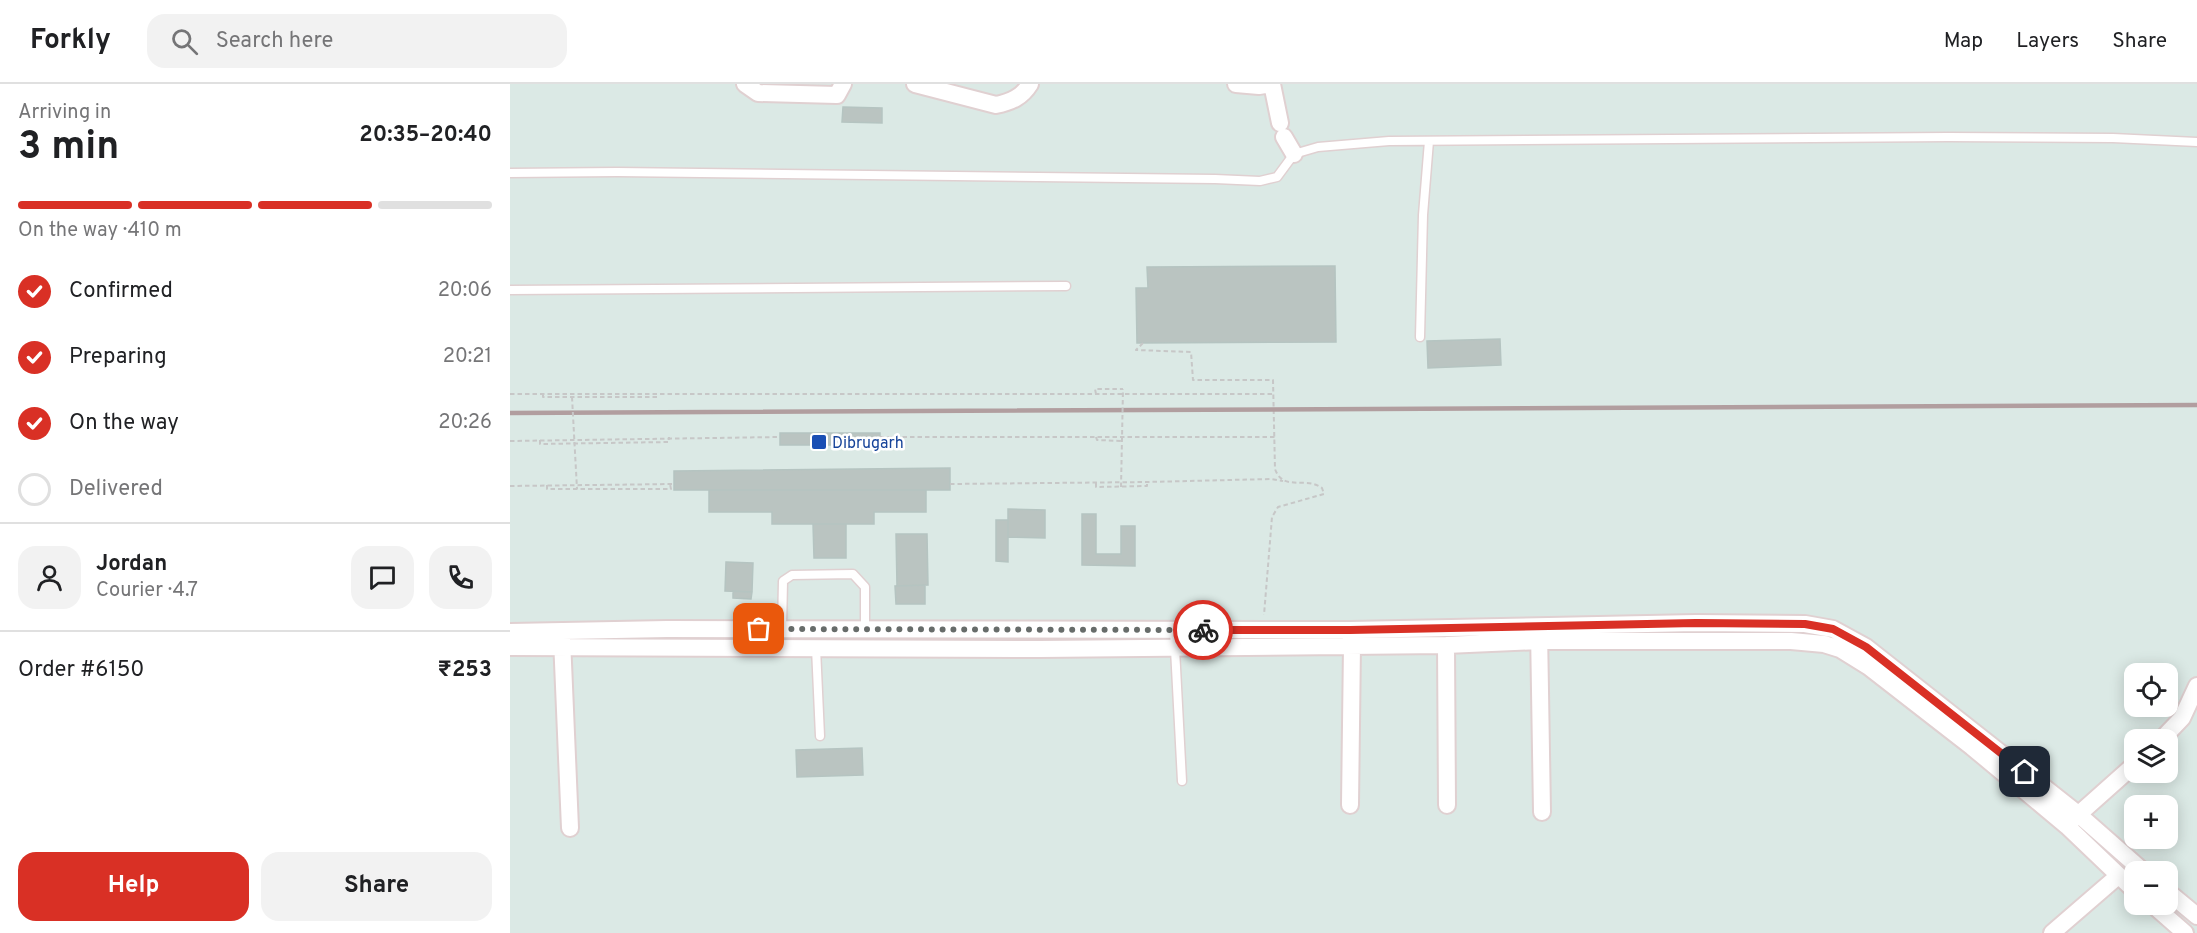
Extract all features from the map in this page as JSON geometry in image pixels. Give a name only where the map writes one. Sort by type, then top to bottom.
[{"type":"street","points":[[745,84],[758,93],[837,95],[843,84]]},
{"type":"street","points":[[915,84],[996,105],[1008,103],[1021,95],[1030,84]]},
{"type":"street","points":[[1236,84],[1259,87],[1271,84],[1282,130],[1294,154]]},
{"type":"street","points":[[510,647],[668,629],[865,630],[1175,638],[1539,634],[1794,624],[1821,626],[1833,629],[1866,647],[2072,820],[2129,861]]},
{"type":"street","points":[[510,632],[562,640],[816,648],[1040,649],[1263,630],[1446,645],[1539,634]]},
{"type":"street","points":[[1539,634],[1542,812]]},
{"type":"street","points":[[1350,805],[1351,637]]},
{"type":"street","points":[[562,640],[570,828]]},
{"type":"street","points":[[1446,645],[1447,805]]},
{"type":"street","points":[[2172,729],[2182,718],[2197,686]]},
{"type":"street","points":[[2072,820],[2124,774]]},
{"type":"street","points":[[2072,820],[2124,881]]},
{"type":"street","points":[[2052,933],[2118,876]]},
{"type":"street","points":[[2178,900],[2197,916]]},
{"type":"street","points":[[2165,915],[2185,933]]},
{"type":"lane","points":[[510,173],[628,172],[1215,178],[1260,181],[1278,177],[1294,154],[1318,147],[1389,141],[1948,137],[2113,138],[2197,142]]},
{"type":"lane","points":[[1420,337],[1423,215],[1429,141]]},
{"type":"lane","points":[[510,290],[1066,286]]},
{"type":"lane","points":[[782,629],[783,581],[792,575],[853,574],[865,587],[865,630]]},
{"type":"lane","points":[[1175,638],[1182,781]]},
{"type":"lane","points":[[816,648],[820,736]]},
{"type":"path","points":[[1143,343],[1136,350],[1191,352],[1193,380],[1273,380],[1275,468],[1283,481]]},
{"type":"path","points":[[1096,394],[1095,389],[1122,389],[1121,487]]},
{"type":"path","points":[[510,394],[1274,393]]},
{"type":"path","points":[[543,394],[543,397],[658,397],[658,394]]},
{"type":"path","points":[[572,397],[577,489]]},
{"type":"path","points":[[540,440],[540,444],[574,444],[669,441],[669,437]]},
{"type":"path","points":[[510,441],[779,437]]},
{"type":"path","points":[[880,437],[1275,437]]},
{"type":"path","points":[[1096,437],[1097,440],[1121,441]]},
{"type":"path","points":[[950,484],[1271,479],[1317,484],[1322,488],[1324,494],[1278,507],[1272,517],[1263,630]]},
{"type":"path","points":[[1096,483],[1096,487],[1121,487],[1147,486],[1147,482]]},
{"type":"path","points":[[547,485],[547,489],[671,489],[670,484]]},
{"type":"path","points":[[510,486],[674,484]]},
{"type":"building","points":[[843,107],[882,108],[882,123],[842,122]]},
{"type":"building","points":[[1335,266],[1336,342],[1137,343],[1136,288],[1148,288],[1147,267]]},
{"type":"building","points":[[1500,339],[1501,365],[1428,368],[1427,341]]},
{"type":"building","points":[[780,433],[880,433],[880,445],[780,445]]},
{"type":"building","points":[[950,468],[950,490],[674,490],[674,471]]},
{"type":"building","name":"Dibrugarh","points":[[709,490],[926,490],[926,512],[874,512],[874,524],[772,524],[772,512],[709,512]]},
{"type":"building","points":[[1008,509],[1045,510],[1045,538],[1008,537]]},
{"type":"building","points":[[1082,514],[1096,514],[1096,554],[1121,554],[1121,526],[1135,526],[1135,566],[1082,565]]},
{"type":"building","points":[[996,520],[1008,520],[1008,562],[996,561]]},
{"type":"building","points":[[813,524],[846,524],[846,558],[814,558]]},
{"type":"building","points":[[896,534],[927,534],[928,585],[897,586]]},
{"type":"building","points":[[726,562],[753,563],[752,592],[725,591]]},
{"type":"building","points":[[925,585],[925,604],[896,604],[895,586]]},
{"type":"building","points":[[733,591],[752,592],[751,599],[733,598]]},
{"type":"building","points":[[862,748],[863,775],[797,777],[796,750]]},
{"type":"railway","points":[[510,413],[2197,405]]},
{"type":"way so far","points":[[759,629],[1203,630]]},
{"type":"place","name":"Dibrugarh","points":[[819,442]]},
{"type":"route","points":[[1203,630],[1350,630],[1696,623],[1821,626],[1845,634],[1866,647],[2025,772]]}]
